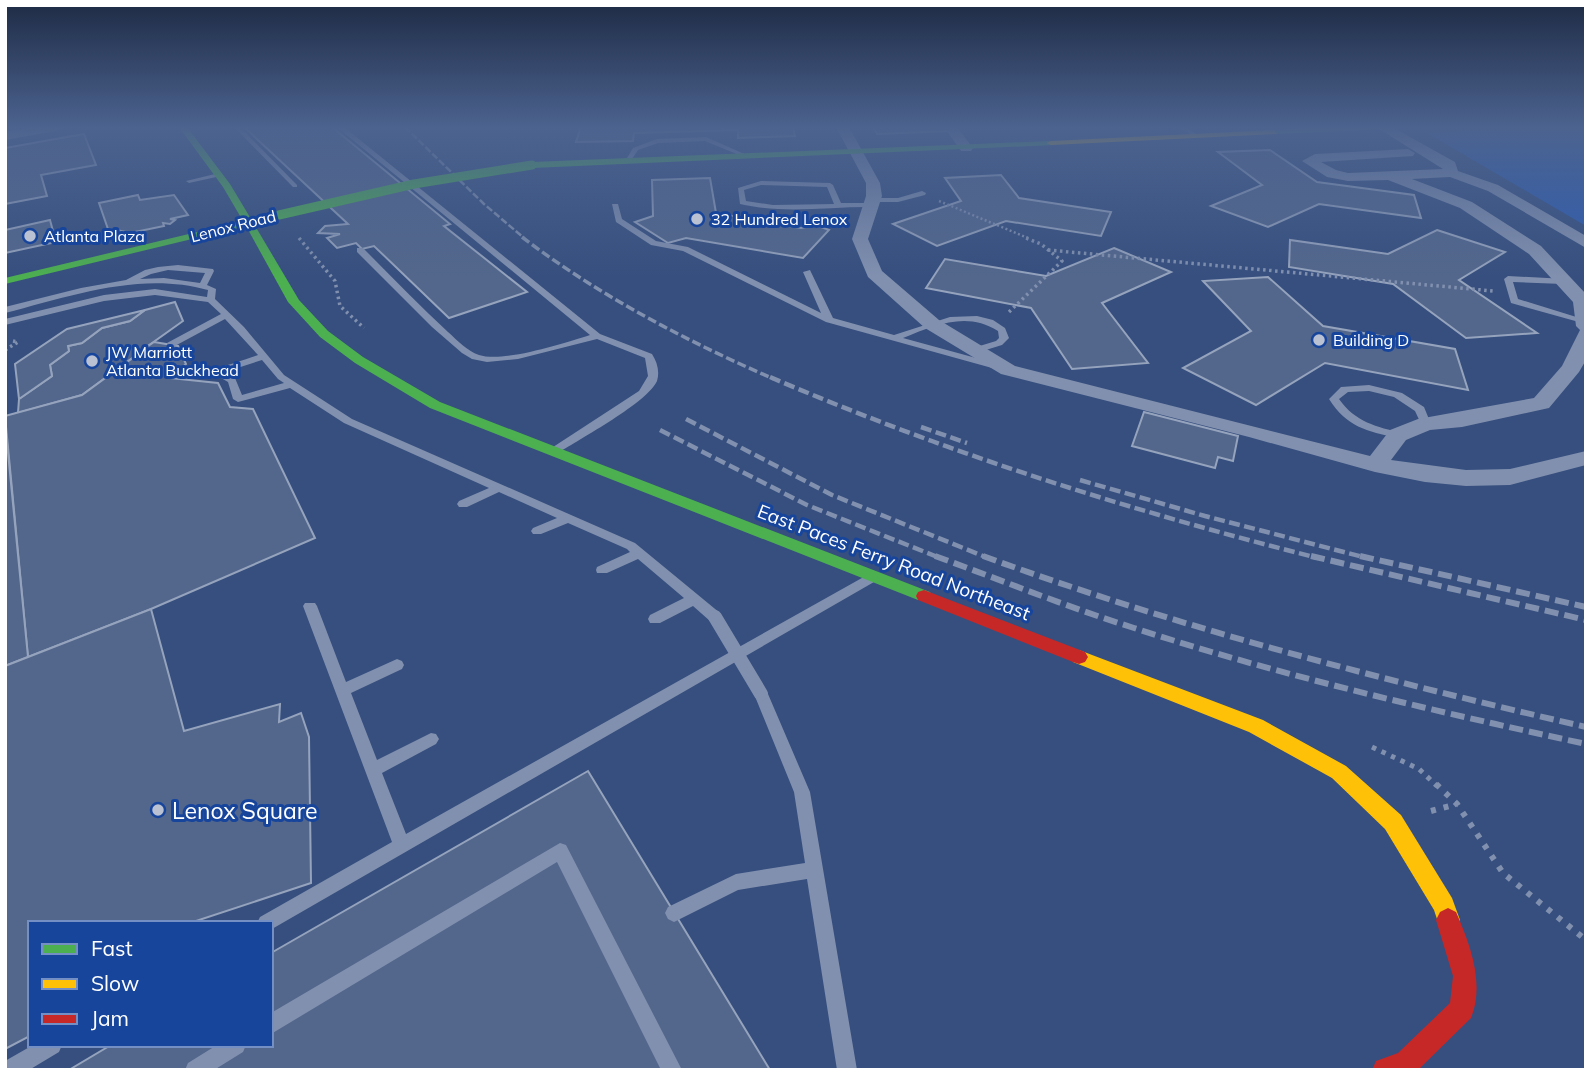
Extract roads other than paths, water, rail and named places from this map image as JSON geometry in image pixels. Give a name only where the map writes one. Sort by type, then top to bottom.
[{"type":"street","name":"East Paces Ferry Road Northeast","points":[[220,177],[250,222],[282,285],[296,304],[324,333],[374,369],[435,405],[1256,726],[1339,772],[1393,822],[1444,906],[1465,976],[1461,1009],[1406,1063],[1385,1070]]},
{"type":"street","name":"Lenox Road","points":[[5,281],[92,254],[456,177]]},
{"type":"street","points":[[870,177],[873,183],[870,203],[860,239],[874,273],[932,324],[1008,370],[1256,432],[1375,465],[1425,474],[1477,478],[1510,477],[1586,458]]},
{"type":"street","points":[[1375,465],[1398,435],[1426,424],[1462,421],[1541,403],[1572,368],[1585,328],[1584,302],[1535,250],[1466,205],[1392,177]]},
{"type":"street","points":[[1463,177],[1493,188],[1586,243]]},
{"type":"lane","points":[[189,181],[208,177]]},
{"type":"lane","points":[[286,177],[295,186]]},
{"type":"lane","points":[[401,177],[597,337],[649,356],[654,367],[653,382],[629,403],[554,451]]},
{"type":"lane","points":[[838,204],[830,185],[761,183],[740,189],[743,202],[764,209],[870,203],[898,200],[922,193]]},
{"type":"lane","points":[[615,206],[618,220],[654,243],[685,249],[829,320],[1008,370]]},
{"type":"lane","points":[[360,250],[451,339],[474,357],[517,357],[597,337]]},
{"type":"lane","points":[[128,283],[150,270],[195,268],[210,271],[203,285]]},
{"type":"lane","points":[[807,272],[829,320]]},
{"type":"lane","points":[[1563,281],[1508,279],[1514,301],[1585,328]]},
{"type":"lane","points":[[5,310],[128,283],[166,281],[203,285],[212,289],[211,300]]},
{"type":"lane","points":[[5,322],[104,298],[156,292],[211,300],[281,377],[348,421],[631,546],[715,617],[761,694],[802,792],[847,1070]]},
{"type":"lane","points":[[170,345],[226,315]]},
{"type":"lane","points":[[896,338],[932,324],[955,319],[975,319],[995,324],[1002,330],[1004,338],[999,343],[976,350]]},
{"type":"lane","points":[[175,374],[217,372],[264,356]]},
{"type":"lane","points":[[217,372],[232,380],[233,401],[292,384]]},
{"type":"lane","points":[[1398,435],[1367,429],[1342,415],[1334,399],[1345,389],[1369,388],[1398,395],[1420,409],[1426,424]]},
{"type":"lane","points":[[463,503],[498,488]]},
{"type":"lane","points":[[537,531],[568,518]]},
{"type":"lane","points":[[602,569],[639,553]]},
{"type":"lane","points":[[269,921],[872,577]]},
{"type":"lane","points":[[655,620],[694,599]]},
{"type":"lane","points":[[310,606],[402,845]]},
{"type":"lane","points":[[342,690],[397,664]]},
{"type":"lane","points":[[373,770],[431,739]]},
{"type":"lane","points":[[273,1023],[559,850],[672,1070]]},
{"type":"lane","points":[[674,913],[736,882],[815,870]]},
{"type":"lane","points":[[10,1070],[49,1047]]},
{"type":"lane","points":[[195,1070],[233,1047]]},
{"type":"railway","points":[[456,177],[524,238]]},
{"type":"railway","points":[[522,237],[581,278],[644,316],[774,379]]},
{"type":"railway","points":[[770,377],[904,431],[1040,478],[1178,521],[1318,558]]},
{"type":"railway","points":[[686,419],[832,495],[983,556]]},
{"type":"railway","points":[[921,427],[967,443]]},
{"type":"railway","points":[[660,430],[807,505],[940,558]]},
{"type":"railway","points":[[1080,480],[1367,558]]},
{"type":"railway","points":[[935,556],[1109,620],[1246,662],[1415,705],[1586,744]]},
{"type":"railway","points":[[983,556],[1132,606],[1282,651],[1433,691],[1586,727]]},
{"type":"railway","points":[[983,556],[988,558]]},
{"type":"railway","points":[[1311,556],[1586,620]]},
{"type":"railway","points":[[1360,556],[1586,607]]},
{"type":"place","name":"32 Hundred Lenox","points":[[697,219]]},
{"type":"place","name":"Atlanta Plaza","points":[[30,236]]},
{"type":"place","name":"Building D","points":[[1319,340]]},
{"type":"place","name":"JW Marriott Atlanta Buckhead","points":[[92,361]]},
{"type":"place","name":"Lenox Square","points":[[158,810]]}]
